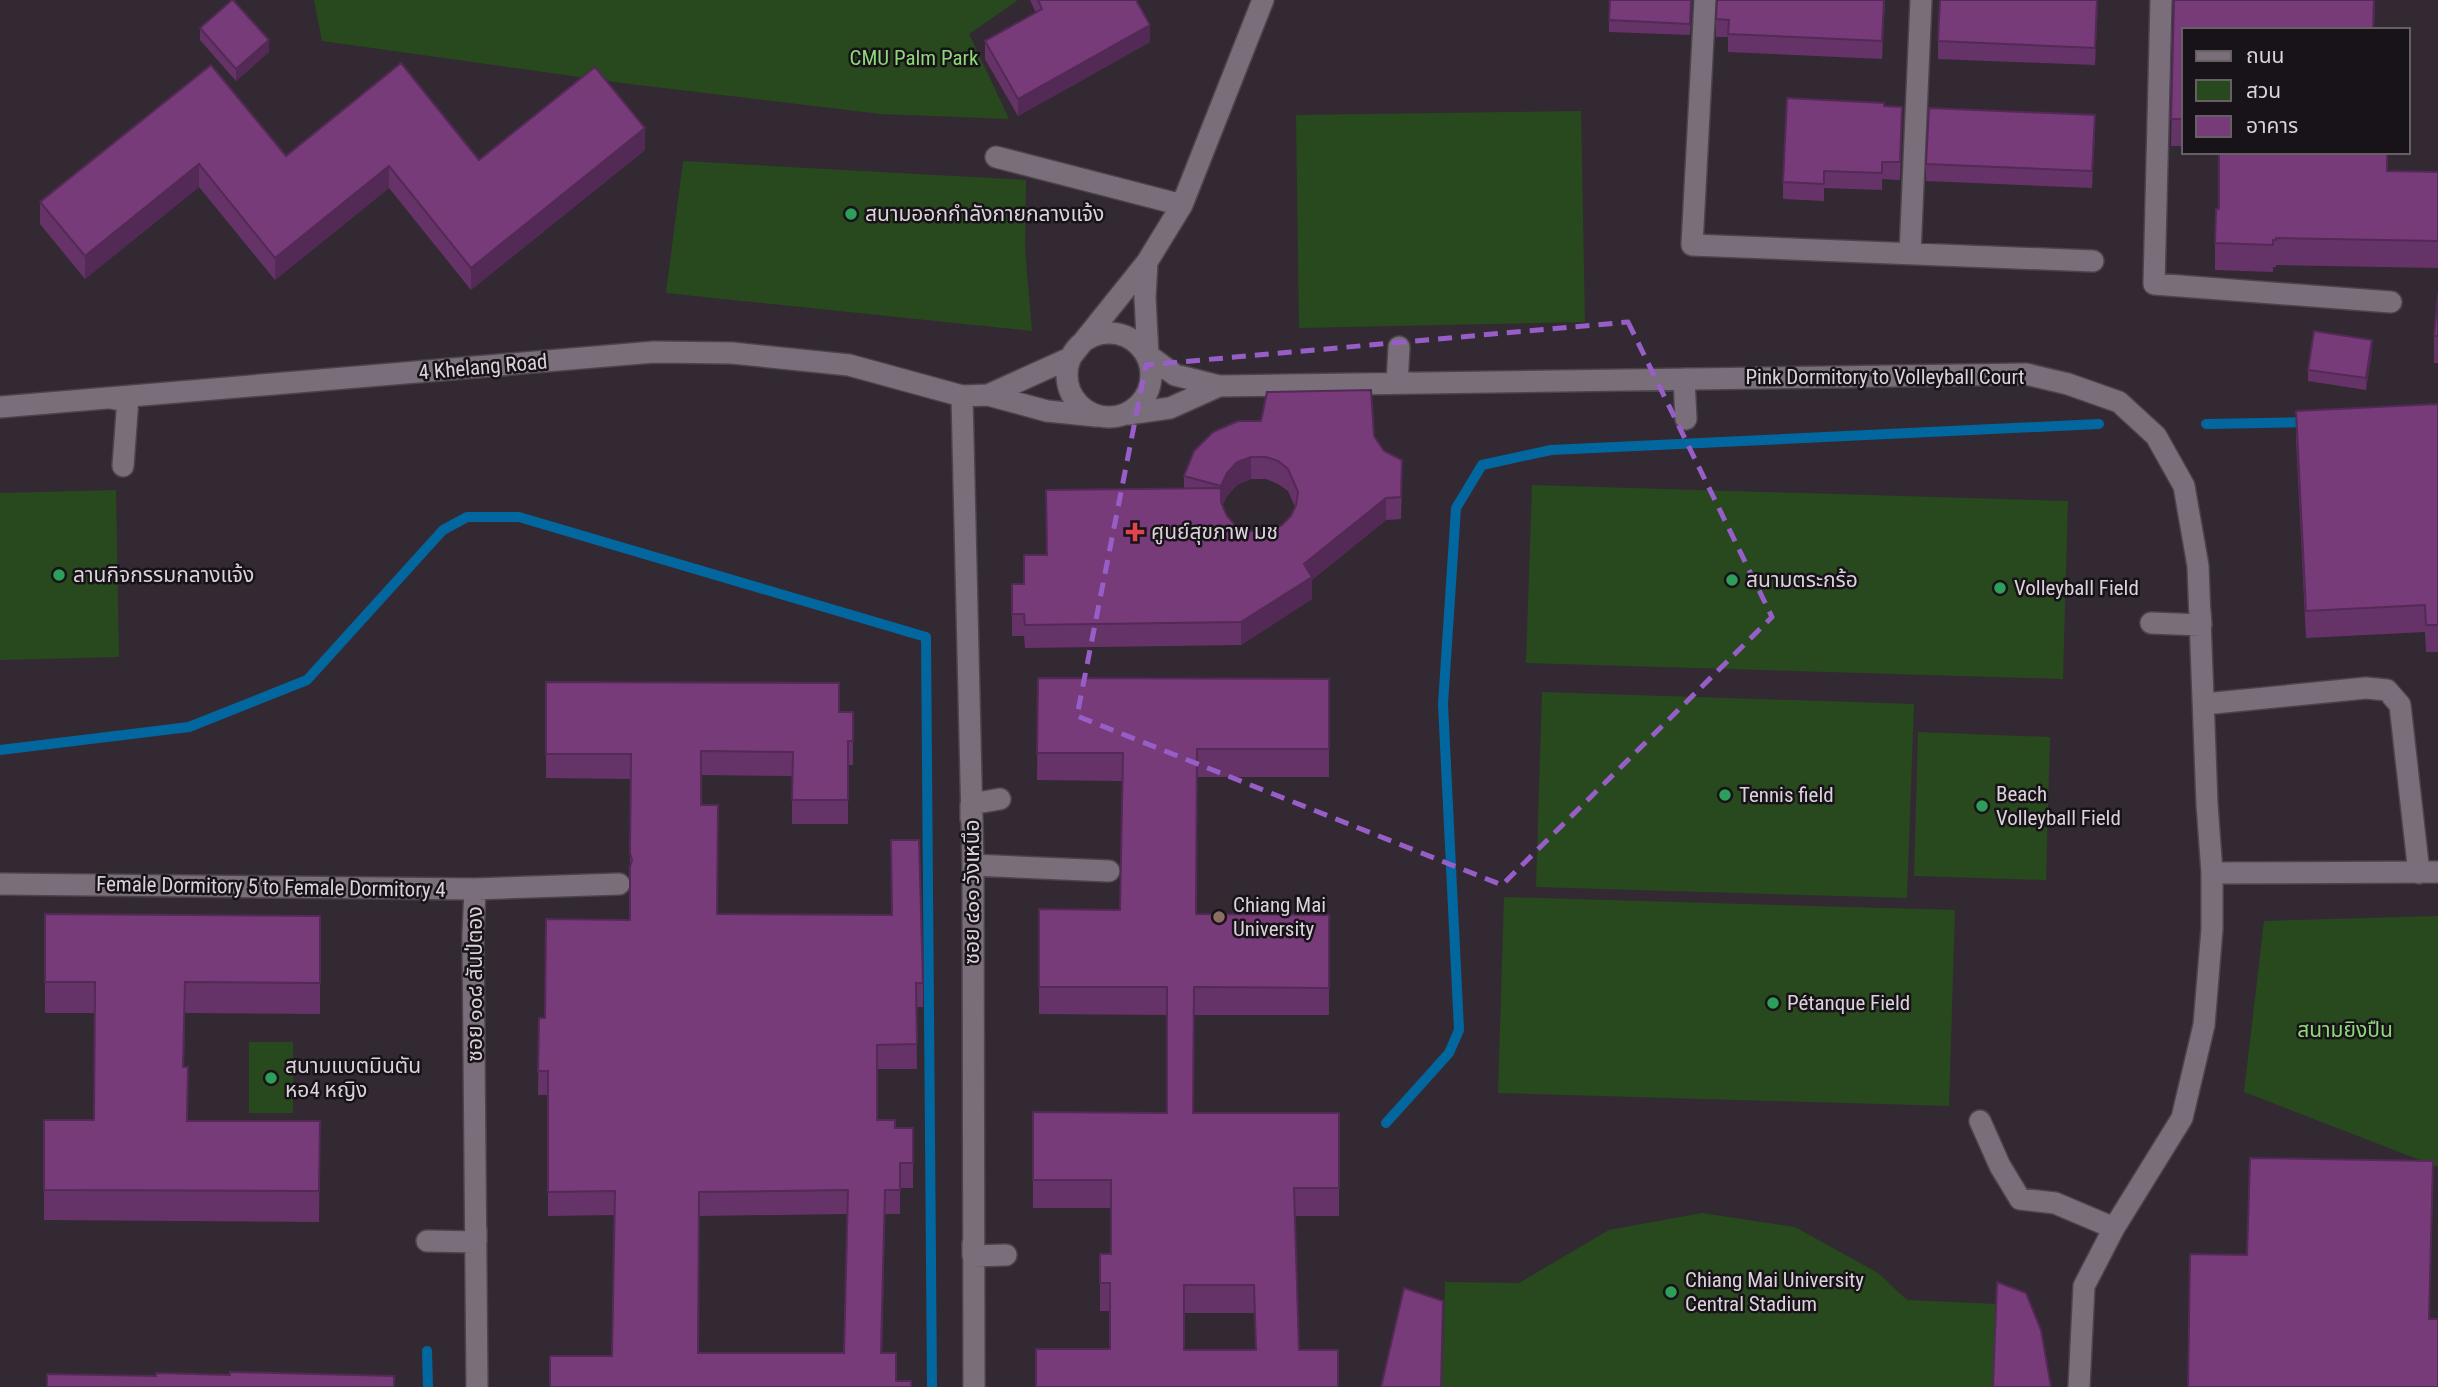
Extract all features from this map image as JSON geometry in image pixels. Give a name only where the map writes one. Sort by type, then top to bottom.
[{"type":"street","points":[[1219,386],[1170,408],[1110,417],[1097,416],[1084,410],[1071,395],[1066,377],[1076,350],[1147,262],[1182,205],[1263,0]]},
{"type":"street","points":[[1705,0],[1692,245],[2093,261]]},
{"type":"street","points":[[1910,254],[1921,0]]},
{"type":"street","points":[[2161,0],[2154,284],[2391,302]]},
{"type":"street","points":[[996,157],[1182,205]]},
{"type":"street","points":[[988,395],[1047,411],[1110,417],[1138,408],[1149,393],[1153,374],[1148,355],[1145,298],[1147,262]]},
{"type":"street","points":[[988,395],[1076,350],[1098,333],[1118,333],[1135,341],[1148,355],[1175,375],[1219,386]]},
{"type":"street","points":[[1397,383],[1399,347]]},
{"type":"street","name":"4 Khelang Road","points":[[0,408],[654,352],[732,353],[849,365],[961,396],[988,395]]},
{"type":"street","name":"Pink Dormitory to Volleyball Court","points":[[1219,386],[2026,374],[2068,384],[2119,402],[2155,436],[2184,486],[2198,566],[2212,873],[2212,929],[2204,1025],[2182,1118],[2114,1228],[2084,1286],[2079,1387]]},
{"type":"street","points":[[1684,379],[1686,419]]},
{"type":"street","name":"ซอย ๔๐๑ วังเหนึอ","points":[[961,396],[972,865],[974,1387]]},
{"type":"street","points":[[123,466],[128,398]]},
{"type":"street","points":[[2151,623],[2201,625]]},
{"type":"street","points":[[2204,704],[2366,688],[2387,690],[2400,705],[2431,873],[2212,873]]},
{"type":"street","points":[[1000,799],[971,804],[973,1256],[1006,1255]]},
{"type":"street","points":[[972,865],[1110,871]]},
{"type":"street","name":"Female Dormitory 5 to Female Dormitory 4","points":[[0,884],[475,889],[476,1387]]},
{"type":"street","points":[[475,889],[619,884]]},
{"type":"street","points":[[1980,1121],[2000,1166],[2020,1199],[2055,1203],[2114,1228]]},
{"type":"street","points":[[427,1241],[476,1242]]},
{"type":"highlighted area","points":[[1628,322],[1772,617],[1502,885],[1077,716],[1146,365]]},
{"type":"green space","name":"CMU Palm Park","points":[[314,0],[1018,0],[969,34],[1009,119],[881,114],[630,84],[322,41]]},
{"type":"green space","points":[[1581,111],[1585,322],[1299,328],[1296,115]]},
{"type":"green space","name":"สนามออกกำลังกายกลางแจ้ง","points":[[683,161],[1026,180],[1025,249],[1032,331],[666,293]]},
{"type":"green space","name":"สนามตระกร้อ","points":[[1532,485],[2068,501],[2063,679],[1526,663]]},
{"type":"green space","name":"ลานกิจกรรมกลางแจ้ง","points":[[116,490],[119,657],[0,660],[0,493]]},
{"type":"green space","name":"Tennis field","points":[[1542,692],[1914,704],[1907,898],[1536,887]]},
{"type":"green space","name":"Beach Volleyball Field","points":[[1918,732],[2050,737],[2046,880],[1914,876]]},
{"type":"green space","name":"Pétanque Field","points":[[1504,897],[1955,910],[1949,1106],[1498,1093]]},
{"type":"green space","name":"สนามยิงปืน","points":[[2438,916],[2438,1167],[2244,1092],[2264,921]]},
{"type":"green space","name":"สนามแบตมินตัน หอ4 หญิง","points":[[249,1042],[293,1042],[293,1113],[249,1113]]},
{"type":"green space","name":"Chiang Mai University Central Stadium","points":[[1702,1213],[1795,1227],[1878,1273],[1907,1300],[1997,1304],[1993,1387],[1442,1387],[1445,1282],[1519,1283],[1609,1230]]},
{"type":"building","points":[[232,0],[269,40],[236,69],[200,28]]},
{"type":"building","points":[[1038,0],[1136,0],[1150,25],[1018,99],[985,41],[1042,9]]},
{"type":"building","points":[[1610,0],[1691,0],[1690,24],[1609,20]]},
{"type":"building","points":[[1717,0],[1884,0],[1882,41],[1728,34],[1729,20],[1716,19]]},
{"type":"building","points":[[1940,0],[2097,0],[2095,48],[1938,41]]},
{"type":"building","points":[[2174,0],[2374,0],[2373,28],[2182,28],[2182,119],[2171,119]]},
{"type":"building","points":[[401,63],[479,160],[595,67],[645,128],[471,268],[389,166],[275,258],[199,164],[85,256],[40,202],[211,65],[286,156]]},
{"type":"building","points":[[1787,98],[1884,103],[1884,106],[1902,107],[1900,162],[1882,162],[1882,173],[1824,171],[1824,184],[1783,182]]},
{"type":"building","points":[[1929,108],[2095,115],[2092,171],[1926,164]]},
{"type":"building","points":[[2219,154],[2387,154],[2387,171],[2438,172],[2438,241],[2276,238],[2273,245],[2215,243],[2216,209],[2219,209]]},
{"type":"building","points":[[2438,294],[2438,336],[2434,336]]},
{"type":"building","points":[[2314,331],[2372,340],[2366,378],[2308,370]]},
{"type":"building","name":"ศูนย์สุขภาพ มช","points":[[1371,390],[1374,436],[1384,451],[1402,460],[1401,497],[1386,498],[1304,564],[1312,577],[1241,622],[1025,625],[1024,614],[1012,614],[1012,584],[1024,584],[1024,555],[1047,555],[1046,490],[1221,488],[1221,502],[1227,516],[1235,525],[1246,531],[1271,531],[1291,516],[1296,505],[1298,492],[1288,469],[1278,461],[1266,457],[1251,457],[1237,462],[1227,473],[1221,486],[1184,476],[1194,451],[1213,432],[1238,421],[1261,421],[1267,392]]},
{"type":"building","points":[[2438,404],[2438,625],[2426,625],[2425,605],[2306,611],[2296,411]]},
{"type":"building","points":[[1038,678],[1329,679],[1329,749],[1197,749],[1196,914],[1329,915],[1329,988],[1194,987],[1193,1113],[1339,1113],[1339,1188],[1294,1188],[1299,1350],[1338,1350],[1338,1387],[1036,1387],[1036,1349],[1110,1349],[1110,1283],[1100,1283],[1100,1254],[1111,1254],[1111,1180],[1033,1180],[1033,1112],[1167,1113],[1167,987],[1039,987],[1039,909],[1120,910],[1123,753],[1037,753]],"holes":[[[1184,1285],[1254,1285],[1256,1350],[1184,1350]]]},
{"type":"building","points":[[546,682],[839,683],[839,712],[853,712],[853,741],[848,741],[848,800],[792,800],[793,752],[701,751],[701,805],[718,805],[717,914],[892,915],[891,840],[919,840],[923,983],[916,983],[917,1044],[877,1045],[877,1120],[895,1120],[895,1128],[913,1128],[913,1163],[900,1163],[900,1190],[885,1190],[881,1353],[896,1353],[896,1381],[911,1381],[911,1387],[550,1387],[550,1356],[612,1356],[615,1191],[548,1192],[548,1071],[538,1071],[539,1018],[545,1018],[546,919],[630,920],[632,860],[631,754],[546,754]],"holes":[[[848,1190],[844,1353],[698,1353],[699,1192]]]},
{"type":"building","points":[[45,914],[320,916],[320,983],[185,982],[183,1067],[188,1067],[187,1121],[320,1121],[319,1191],[44,1190],[44,1120],[94,1120],[95,982],[45,982]]},
{"type":"building","points":[[2250,1158],[2433,1161],[2429,1319],[2438,1319],[2438,1387],[2188,1387],[2190,1254],[2247,1255]]},
{"type":"building","points":[[1997,1282],[2026,1293],[2041,1330],[2051,1387],[1993,1387]]},
{"type":"building","points":[[1404,1288],[1443,1301],[1441,1387],[1381,1387]]},
{"type":"building","points":[[230,1372],[394,1376],[394,1387],[47,1387],[47,1374],[156,1376],[156,1373],[230,1375]]},
{"type":"waterway","points":[[2206,424],[2308,422]]},
{"type":"waterway","points":[[1386,1123],[1449,1053],[1459,1030],[1443,704],[1456,508],[1482,465],[1551,450],[2099,424]]},
{"type":"waterway","points":[[0,750],[189,727],[307,680],[443,530],[467,517],[519,517],[926,637],[932,1387]]},
{"type":"waterway","points":[[427,1351],[428,1387]]},
{"type":"place","name":"สนามออกกำลังกายกลางแจ้ง","points":[[851,214]]},
{"type":"place","name":"ศูนย์สุขภาพ มช","points":[[1135,532]]},
{"type":"place","name":"ลานกิจกรรมกลางแจ้ง","points":[[59,575]]},
{"type":"place","name":"สนามตระกร้อ","points":[[1732,580]]},
{"type":"place","name":"Volleyball Field","points":[[2000,588]]},
{"type":"place","name":"Tennis field","points":[[1725,795]]},
{"type":"place","name":"Beach Volleyball Field","points":[[1982,806]]},
{"type":"place","name":"Chiang Mai University","points":[[1219,917]]},
{"type":"place","name":"Pétanque Field","points":[[1773,1003]]},
{"type":"place","name":"สนามแบตมินตัน หอ4 หญิง","points":[[271,1078]]},
{"type":"place","name":"Chiang Mai University Central Stadium","points":[[1671,1292]]}]
